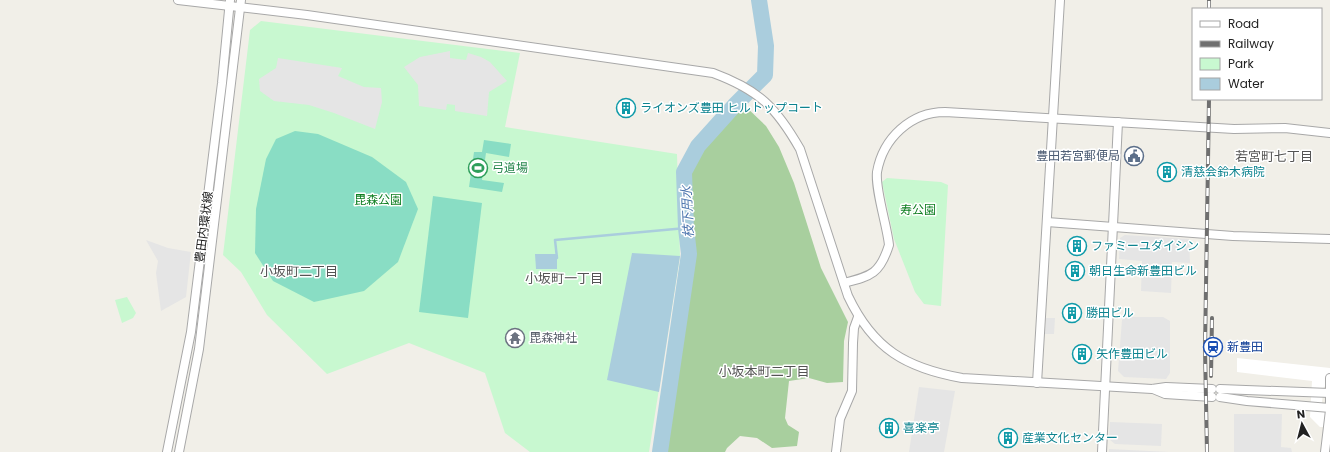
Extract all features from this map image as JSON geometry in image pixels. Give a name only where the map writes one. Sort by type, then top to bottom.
[{"type":"street","points":[[178,0],[240,3],[687,68],[713,72],[746,87],[762,97],[789,128],[800,149],[844,283],[858,317],[884,347],[916,367],[933,373],[962,378],[1152,389],[1166,387],[1216,393],[1329,393]]},
{"type":"street","points":[[1037,383],[1060,0]]},
{"type":"street","name":"豊田内環状線","points":[[167,452],[191,332],[222,82],[230,2]]},
{"type":"street","name":"豊田内環状線","points":[[179,452],[199,349],[240,3]]},
{"type":"street","points":[[844,283],[874,273],[886,255],[889,245],[877,172],[883,153],[892,138],[916,117],[928,113],[945,112],[1234,129],[1285,128],[1330,133]]},
{"type":"street","points":[[1102,452],[1118,122]]},
{"type":"street","points":[[1047,222],[1233,236],[1330,240]]},
{"type":"street","points":[[836,452],[840,420],[852,390],[854,328],[858,317]]},
{"type":"street","points":[[1330,378],[1330,404]]},
{"type":"street","points":[[1216,393],[1248,401],[1330,409],[1325,452]]},
{"type":"green space","name":"毘森公園","points":[[261,21],[520,53],[505,127],[677,154],[680,256],[649,452],[530,452],[505,433],[485,373],[409,343],[327,374],[267,315],[241,272],[223,255],[250,30]]},
{"type":"green space","points":[[744,105],[766,126],[779,147],[794,183],[821,268],[848,322],[844,341],[843,382],[827,383],[809,378],[789,381],[785,418],[788,425],[799,432],[797,446],[772,448],[757,438],[740,436],[727,448],[725,452],[663,452],[695,255],[690,172],[702,149],[738,108]]},
{"type":"green space","points":[[295,131],[318,134],[372,157],[406,182],[418,209],[398,262],[364,291],[314,302],[273,281],[255,253],[256,209],[266,159],[276,139]]},
{"type":"green space","name":"弓道場","points":[[484,140],[511,144],[509,157],[486,153],[482,180],[504,183],[502,192],[469,187],[474,152],[482,152]]},
{"type":"green space","name":"寿公園","points":[[887,178],[941,182],[948,185],[941,306],[924,304],[915,292],[894,239],[882,182]]},
{"type":"green space","points":[[433,196],[482,203],[468,318],[419,312]]},
{"type":"green space","points":[[127,297],[136,313],[133,318],[122,323],[115,300]]},
{"type":"shaded area","points":[[450,51],[450,58],[466,60],[468,53],[481,57],[490,62],[507,81],[489,92],[487,116],[455,111],[455,105],[447,104],[446,110],[419,106],[418,85],[404,67],[420,57]]},
{"type":"shaded area","points":[[278,58],[342,68],[338,76],[364,87],[381,88],[382,102],[375,129],[309,105],[274,101],[260,91],[259,79],[276,68]]},
{"type":"shaded area","points":[[1125,235],[1189,239],[1190,263],[1172,262],[1171,293],[1141,291],[1142,261],[1119,259],[1120,238]]},
{"type":"shaded area","points":[[146,240],[168,248],[191,252],[186,297],[161,311],[156,273],[158,261]]},
{"type":"shaded area","points":[[1125,317],[1163,317],[1170,321],[1170,373],[1166,379],[1124,377],[1118,371],[1122,320]]},
{"type":"shaded area","points":[[1046,318],[1055,318],[1054,334],[1045,334]]},
{"type":"shaded area","points":[[919,387],[955,391],[944,452],[909,452]]},
{"type":"shaded area","points":[[1234,414],[1282,414],[1281,447],[1291,448],[1292,452],[1234,452]]},
{"type":"shaded area","points":[[1110,422],[1162,424],[1161,446],[1115,444],[1109,439]]},
{"type":"shaded area","points":[[1109,449],[1169,452],[1109,452]]},
{"type":"water","points":[[632,253],[680,256],[659,392],[607,380]]},
{"type":"water","points":[[535,254],[557,254],[557,269],[536,269]]},
{"type":"pier","points":[[1237,358],[1330,368],[1330,394],[1324,386],[1321,409],[1330,410],[1325,416],[1330,427],[1320,427],[1310,417],[1312,381],[1237,372]]},
{"type":"waterway","name":"枝下用水","points":[[660,452],[689,254],[686,228],[684,172],[698,146],[734,106],[765,75],[766,46],[759,0]]},
{"type":"waterway","points":[[557,258],[555,240],[686,228]]},
{"type":"railway","points":[[1209,0],[1209,8]]},
{"type":"railway","points":[[1207,452],[1205,349],[1209,100]]},
{"type":"railway","points":[[1211,376],[1212,318]]},
{"type":"place","name":"ライオンズ豊田 ヒルトップコート","points":[[626,108]]},
{"type":"place","name":"豊田若宮郵便局","points":[[1134,156]]},
{"type":"place","name":"弓道場","points":[[478,168]]},
{"type":"place","name":"清慈会鈴木病院","points":[[1167,172]]},
{"type":"place","name":"ファミーユダイシン","points":[[1077,246]]},
{"type":"place","name":"朝日生命新豊田ビル","points":[[1075,271]]},
{"type":"place","name":"勝田ビル","points":[[1072,313]]},
{"type":"place","name":"毘森神社","points":[[515,338]]},
{"type":"place","name":"新豊田","points":[[1213,347]]},
{"type":"place","name":"矢作豊田ビル","points":[[1082,354]]},
{"type":"place","name":"喜楽亭","points":[[889,428]]},
{"type":"place","name":"産業文化センター","points":[[1008,438]]},
{"type":"district","name":"若宮町七丁目","points":[[1274,156]]},
{"type":"district","name":"小坂町二丁目","points":[[299,271]]},
{"type":"district","name":"小坂町一丁目","points":[[564,278]]},
{"type":"district","name":"小坂本町二丁目","points":[[764,371]]}]
